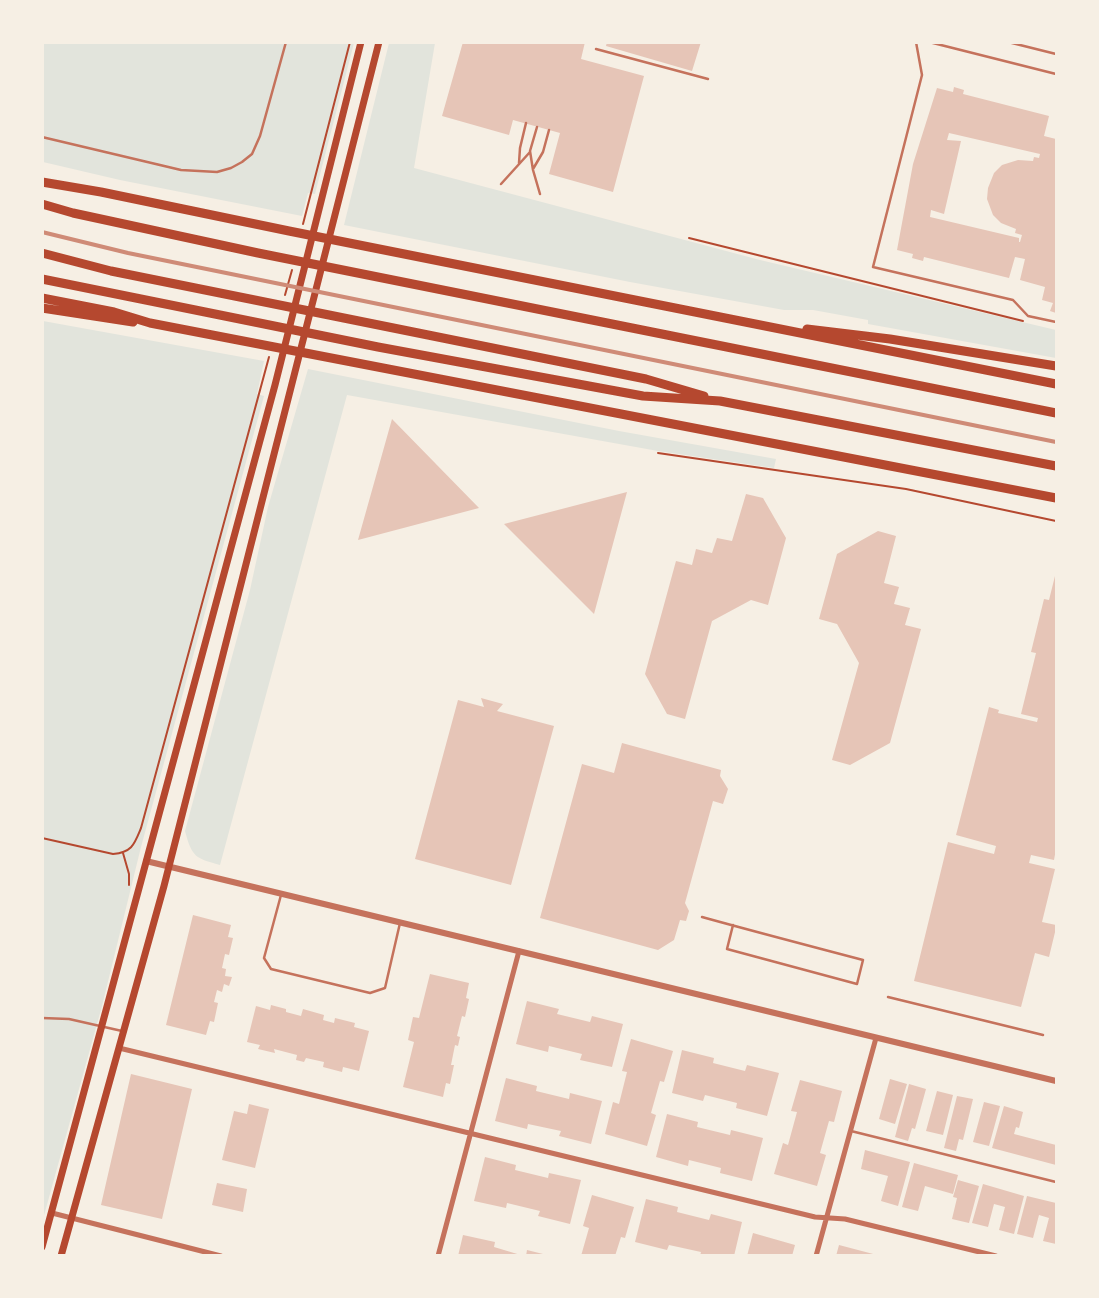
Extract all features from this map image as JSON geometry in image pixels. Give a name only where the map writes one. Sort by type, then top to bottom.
[{"type":"highway","points":[[42,176],[101,192]]},
{"type":"highway","points":[[42,182],[101,192],[1056,384]]},
{"type":"highway","points":[[42,204],[73,213],[258,253],[1056,413]]},
{"type":"highway","points":[[42,253],[111,271],[646,379],[720,400],[1056,466]]},
{"type":"highway","points":[[42,279],[378,347],[643,396],[720,400]]},
{"type":"highway","points":[[42,298],[114,312],[150,323]]},
{"type":"highway","points":[[42,308],[115,320],[150,323],[1056,498]]},
{"type":"highway","points":[[747,322],[890,339],[1056,366]]},
{"type":"main road","points":[[42,1247],[275,385],[361,42]]},
{"type":"main road","points":[[61,1256],[169,866],[378,42]]},
{"type":"street","points":[[146,861],[1056,1081]]},
{"type":"street","points":[[438,1256],[519,951]]},
{"type":"street","points":[[816,1256],[876,1038]]},
{"type":"street","points":[[119,1048],[815,1217],[845,1219],[996,1256]]},
{"type":"street","points":[[52,1213],[221,1256]]},
{"type":"lane","points":[[42,137],[182,170],[217,172],[230,168],[252,154],[260,136],[286,42]]},
{"type":"lane","points":[[916,42],[922,75],[873,267],[1013,300],[1028,316],[1056,322]]},
{"type":"lane","points":[[929,42],[1056,74]]},
{"type":"lane","points":[[1008,42],[1056,54]]},
{"type":"lane","points":[[596,49],[708,79]]},
{"type":"lane","points":[[519,164],[520,148],[526,123]]},
{"type":"lane","points":[[501,184],[530,151],[537,126]]},
{"type":"lane","points":[[533,170],[543,152],[549,130]]},
{"type":"lane","points":[[530,151],[540,194]]},
{"type":"lane","points":[[281,894],[264,958],[271,969],[352,989],[370,993],[385,988],[400,922]]},
{"type":"lane","points":[[702,917],[864,960],[858,984],[727,949],[733,926]]},
{"type":"lane","points":[[888,997],[1043,1035]]},
{"type":"lane","points":[[42,1018],[69,1019],[123,1031]]},
{"type":"lane","points":[[851,1131],[1056,1182]]},
{"type":"path","points":[[307,210],[350,42]]},
{"type":"path","points":[[689,238],[1028,322]]},
{"type":"path","points":[[42,838],[113,854],[123,853],[134,846],[141,828],[262,382]]},
{"type":"path","points":[[658,453],[906,489],[1056,520]]},
{"type":"path","points":[[123,853],[129,874],[129,885]]},
{"type":"shaded area","points":[[43,43],[354,43],[315,194],[308,193],[302,216],[120,180],[43,162]]},
{"type":"shaded area","points":[[389,43],[435,43],[414,168],[760,260],[1056,330],[1056,358],[868,324],[868,320],[813,310],[784,310],[630,282],[344,225]]},
{"type":"shaded area","points":[[43,321],[264,361],[257,394],[264,396],[141,847],[102,1006],[43,1219]]},
{"type":"shaded area","points":[[308,369],[619,431],[776,459],[774,468],[658,451],[347,395],[220,865],[196,855],[190,846],[185,831],[250,590],[268,507]]},
{"type":"building","points":[[463,42],[585,42],[581,59],[644,76],[613,192],[549,174],[560,133],[513,120],[509,135],[442,116]]},
{"type":"building","points":[[607,42],[701,42],[692,71],[606,46]]},
{"type":"building","points":[[954,87],[964,90],[963,94],[1049,116],[1044,136],[1056,139],[1056,313],[1050,311],[1053,303],[1042,300],[1045,287],[1020,280],[1025,259],[1015,257],[1009,278],[924,257],[923,261],[912,258],[913,254],[897,250],[913,164],[937,88],[953,92]],"holes":[[[949,133],[1040,154],[1039,158],[1034,157],[1033,161],[1018,160],[1002,165],[994,173],[988,188],[987,199],[993,215],[1001,223],[1016,229],[1015,233],[1022,235],[1020,242],[1019,238],[930,217],[931,210],[944,214],[961,141],[947,140]]]},
{"type":"building","points":[[392,419],[479,508],[358,540]]},
{"type":"building","points":[[627,492],[594,614],[504,524]]},
{"type":"building","points":[[746,494],[763,498],[786,538],[768,605],[751,600],[712,621],[685,719],[667,714],[645,674],[676,561],[692,565],[696,549],[712,553],[717,538],[732,541]]},
{"type":"building","points":[[878,531],[896,536],[884,583],[899,587],[894,604],[910,608],[905,625],[921,629],[890,743],[850,765],[832,760],[859,663],[837,624],[819,619],[837,554]]},
{"type":"building","points":[[1056,572],[1056,849],[1054,860],[1031,855],[1029,863],[1055,869],[1042,922],[1056,925],[1056,928],[1049,957],[1035,953],[1021,1007],[914,981],[948,842],[994,854],[996,846],[956,835],[989,707],[999,710],[998,713],[1037,722],[1038,718],[1021,714],[1036,653],[1031,652],[1044,599],[1049,600]]},
{"type":"building","points":[[481,698],[503,704],[497,711],[554,726],[511,885],[415,859],[458,700],[484,707]]},
{"type":"building","points":[[622,743],[721,770],[720,776],[728,789],[723,804],[713,801],[685,903],[689,911],[686,921],[680,920],[674,940],[658,950],[540,918],[582,764],[614,773]]},
{"type":"building","points":[[193,915],[231,925],[228,937],[233,938],[229,955],[225,954],[222,968],[226,969],[225,976],[232,977],[229,986],[224,984],[222,992],[217,990],[214,1002],[218,1003],[214,1022],[210,1021],[206,1035],[166,1025]]},
{"type":"building","points":[[430,974],[469,983],[466,998],[469,999],[465,1017],[462,1016],[457,1036],[460,1037],[458,1046],[455,1045],[451,1065],[454,1065],[450,1084],[446,1083],[443,1097],[403,1087],[414,1042],[408,1040],[413,1017],[419,1018]]},
{"type":"building","points":[[527,1001],[559,1009],[557,1014],[590,1022],[592,1016],[623,1024],[612,1067],[580,1060],[582,1054],[549,1046],[548,1052],[516,1044]]},
{"type":"building","points":[[271,1005],[301,1016],[303,1009],[324,1015],[323,1020],[334,1023],[335,1018],[355,1023],[354,1027],[369,1031],[359,1071],[343,1067],[342,1072],[323,1067],[324,1062],[306,1058],[304,1062],[296,1060],[297,1055],[274,1049],[275,1053],[258,1049],[260,1045],[247,1042],[256,1006],[270,1010]]},
{"type":"building","points":[[631,1039],[673,1051],[664,1082],[660,1081],[651,1113],[656,1115],[647,1146],[605,1134],[613,1102],[619,1104],[627,1072],[622,1071]]},
{"type":"building","points":[[682,1050],[714,1058],[713,1063],[745,1071],[747,1065],[779,1073],[767,1116],[736,1108],[737,1103],[705,1095],[703,1101],[672,1093]]},
{"type":"building","points":[[131,1074],[192,1089],[162,1219],[101,1205]]},
{"type":"building","points":[[506,1078],[537,1086],[536,1091],[569,1099],[570,1093],[602,1101],[591,1144],[559,1136],[561,1131],[528,1124],[527,1129],[495,1121]]},
{"type":"building","points":[[890,1079],[907,1084],[895,1124],[879,1119]]},
{"type":"building","points":[[800,1080],[842,1091],[834,1122],[829,1121],[820,1153],[826,1155],[817,1186],[774,1174],[783,1143],[788,1145],[797,1112],[791,1111]]},
{"type":"building","points":[[909,1084],[926,1089],[915,1129],[912,1128],[908,1141],[895,1137]]},
{"type":"building","points":[[937,1091],[953,1095],[943,1135],[926,1131]]},
{"type":"building","points":[[957,1096],[973,1099],[963,1140],[959,1139],[956,1151],[944,1148]]},
{"type":"building","points":[[984,1102],[1000,1106],[989,1146],[973,1142]]},
{"type":"building","points":[[249,1104],[269,1109],[255,1168],[222,1160],[234,1111],[247,1114]]},
{"type":"building","points":[[1004,1106],[1023,1112],[1019,1128],[1016,1127],[1014,1134],[1056,1145],[1056,1165],[992,1148]]},
{"type":"building","points":[[667,1114],[698,1122],[697,1127],[730,1135],[731,1130],[763,1138],[752,1181],[720,1173],[721,1168],[689,1160],[688,1166],[656,1157]]},
{"type":"building","points":[[865,1150],[910,1162],[898,1206],[881,1201],[888,1176],[861,1169]]},
{"type":"building","points":[[485,1157],[516,1165],[515,1170],[548,1178],[549,1173],[581,1180],[570,1224],[538,1216],[540,1211],[507,1203],[506,1208],[474,1201]]},
{"type":"building","points":[[914,1163],[958,1175],[953,1194],[925,1186],[918,1211],[902,1207]]},
{"type":"building","points":[[958,1180],[979,1186],[969,1223],[952,1219],[957,1198],[953,1197]]},
{"type":"building","points":[[217,1183],[247,1189],[243,1212],[212,1205]]},
{"type":"building","points":[[983,1184],[1024,1196],[1014,1234],[999,1230],[1005,1207],[994,1204],[988,1227],[972,1223]]},
{"type":"building","points":[[592,1195],[634,1207],[625,1238],[621,1237],[615,1256],[581,1256],[589,1228],[583,1226]]},
{"type":"building","points":[[1027,1196],[1056,1203],[1056,1244],[1043,1241],[1049,1218],[1039,1215],[1033,1238],[1017,1234]]},
{"type":"building","points":[[646,1199],[678,1207],[677,1212],[709,1220],[711,1214],[742,1222],[734,1256],[700,1256],[701,1252],[669,1245],[667,1250],[635,1242]]},
{"type":"building","points":[[753,1233],[795,1245],[792,1256],[747,1256]]},
{"type":"building","points":[[463,1235],[495,1242],[494,1247],[524,1256],[458,1256]]},
{"type":"building","points":[[839,1245],[877,1255],[877,1256],[836,1256]]},
{"type":"building","points":[[527,1250],[547,1255],[547,1256],[526,1256]]},
{"type":"railway","points":[[42,232],[128,253],[1056,442]]}]
